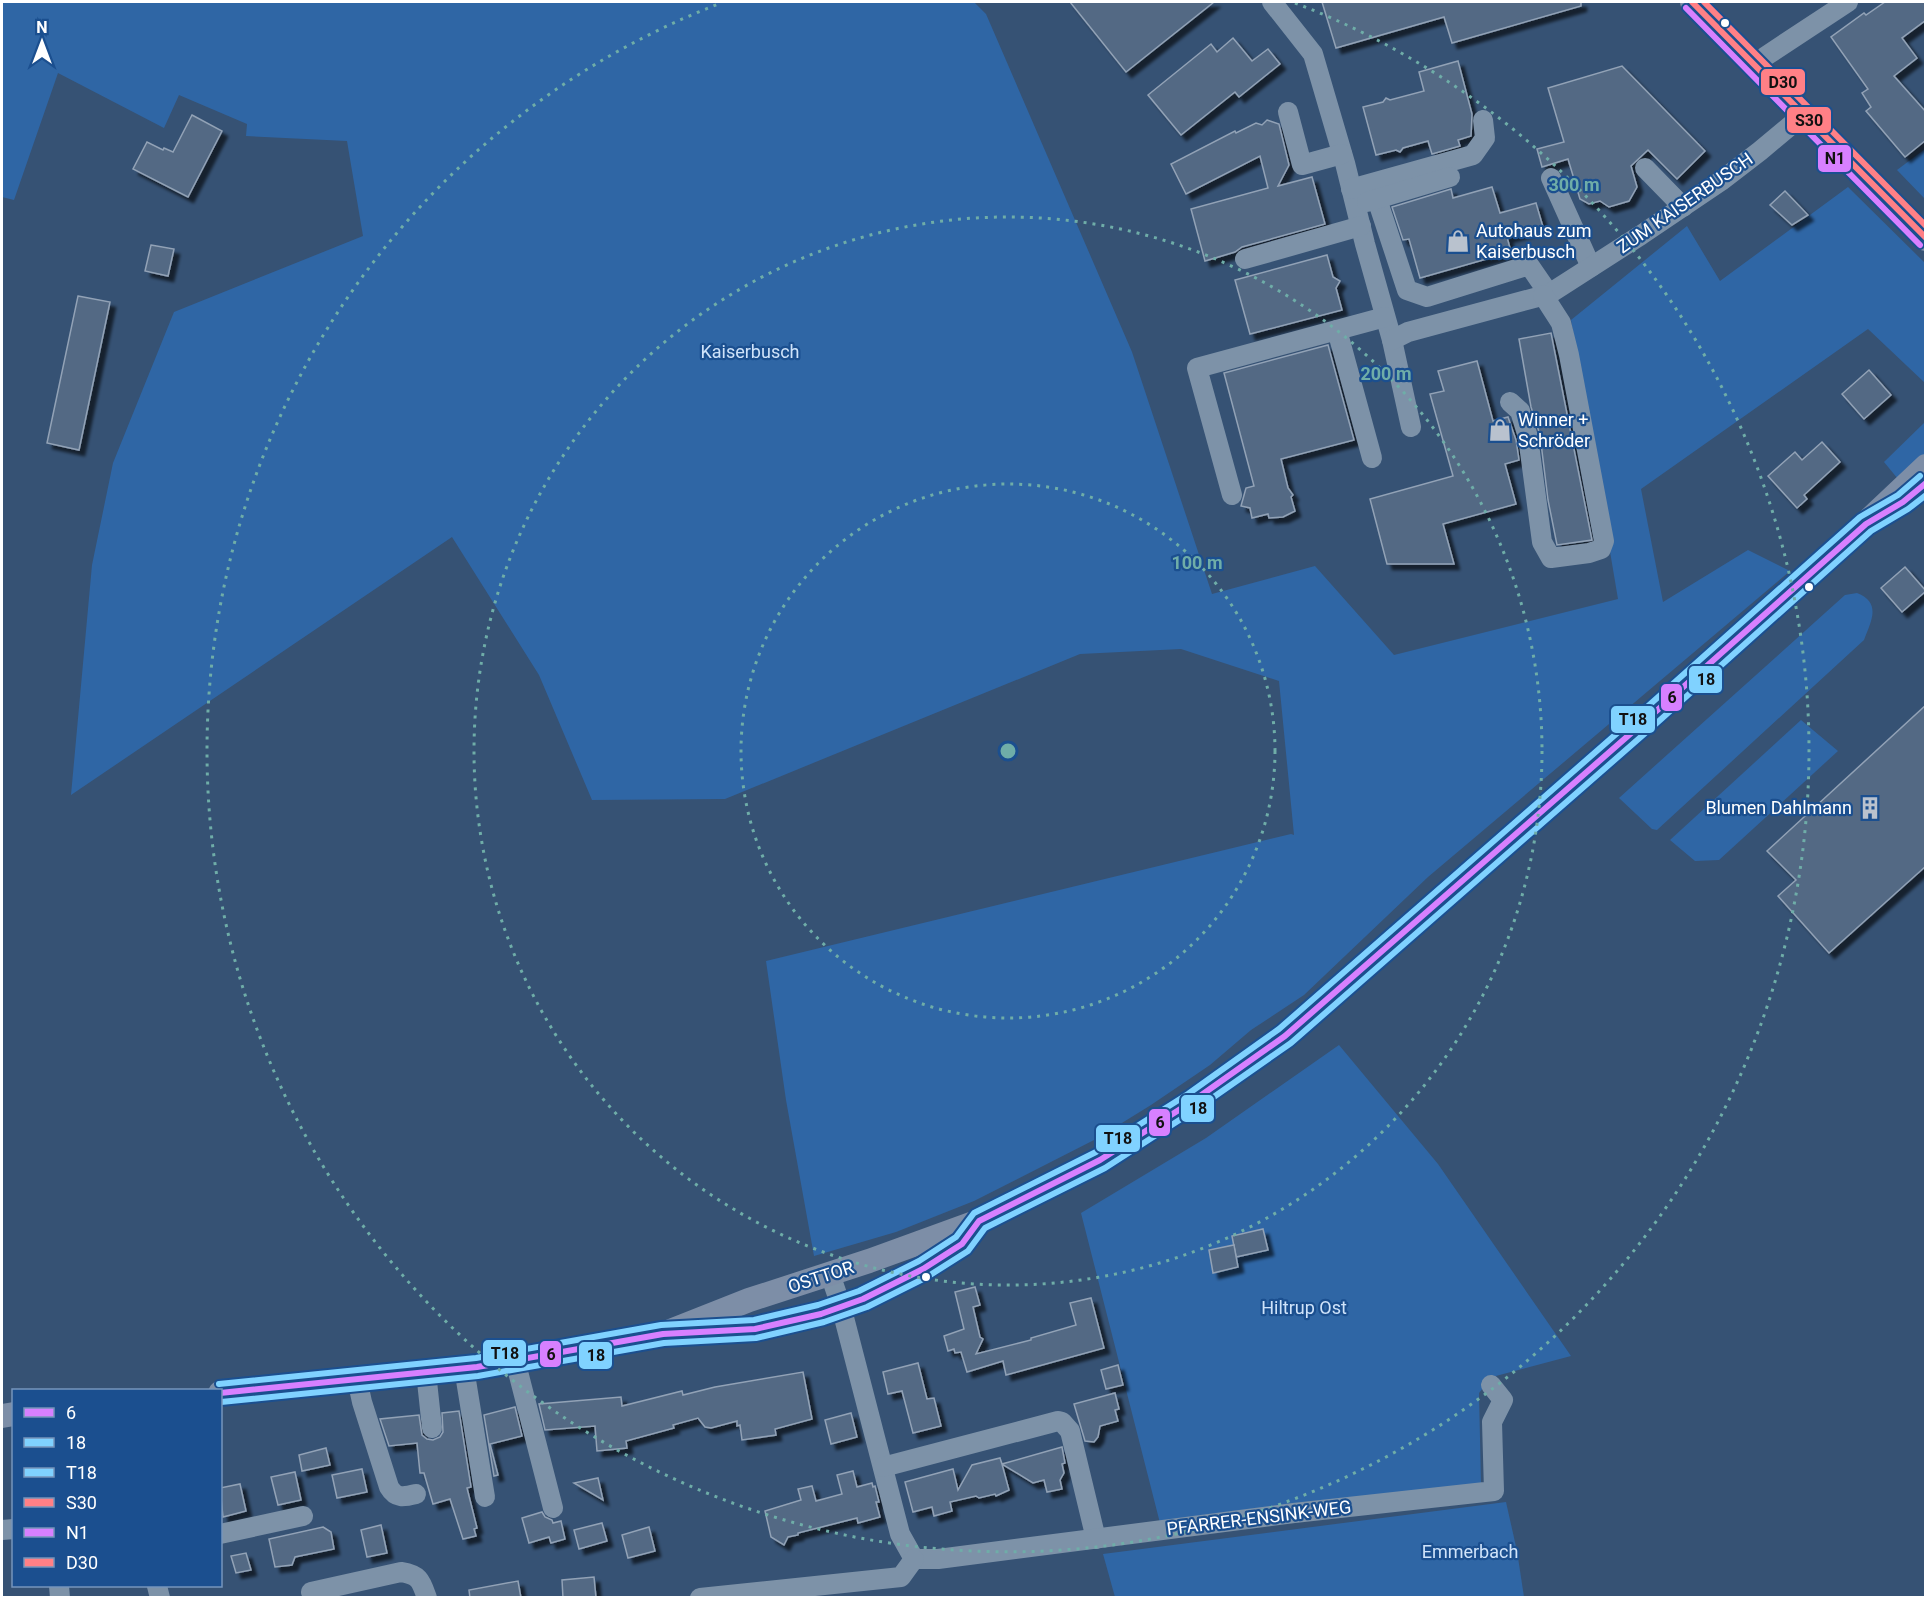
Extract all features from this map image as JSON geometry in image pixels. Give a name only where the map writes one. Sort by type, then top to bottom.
[{"type":"main road","points":[[1692,2],[1926,239]]},
{"type":"main road","name":"OSTTOR","points":[[663,1334],[749,1300],[979,1221],[1100,1160],[1193,1101],[1285,1036],[1653,714],[1866,524],[1895,493],[1926,466]]},
{"type":"main road","name":"OSTTOR","points":[[1866,524],[1903,502],[1926,483]]},
{"type":"main road","name":"OSTTOR","points":[[222,1393],[464,1368],[663,1334],[755,1329],[821,1314],[862,1299],[923,1269],[962,1244],[979,1221]]},
{"type":"street","points":[[1272,2],[1312,54],[1342,154],[1392,340],[1411,427]]},
{"type":"street","points":[[1756,66],[1766,56],[1848,2]]},
{"type":"street","points":[[1288,112],[1302,165],[1342,154]]},
{"type":"street","name":"ZUM KAISERBUSCH","points":[[1392,340],[1408,332],[1546,295],[1683,207],[1760,151],[1803,115]]},
{"type":"street","points":[[1353,197],[1473,155],[1485,138],[1482,120]]},
{"type":"street","points":[[1645,168],[1683,207]]},
{"type":"street","points":[[1353,197],[1377,199],[1450,177]]},
{"type":"street","points":[[1551,178],[1591,267]]},
{"type":"street","points":[[1377,199],[1407,290],[1427,297],[1529,265],[1561,323],[1604,541],[1601,549],[1589,553],[1551,558],[1542,542],[1528,437],[1520,411],[1510,402]]},
{"type":"street","points":[[1245,259],[1360,226]]},
{"type":"street","points":[[1232,495],[1197,368],[1384,316]]},
{"type":"street","points":[[1337,330],[1372,458]]},
{"type":"street","points":[[700,1598],[821,1592],[901,1577],[914,1559],[900,1534],[841,1306],[830,1274]]},
{"type":"street","points":[[515,1360],[553,1508]]},
{"type":"street","points":[[464,1368],[485,1497]]},
{"type":"street","points":[[420,1372],[427,1426]]},
{"type":"street","points":[[357,1379],[389,1487],[393,1494],[401,1497],[416,1494]]},
{"type":"street","name":"PFARRER-ENSINK-WEG","points":[[914,1559],[938,1559],[1494,1491],[1492,1422],[1503,1400],[1491,1385]]},
{"type":"street","points":[[883,1467],[1058,1421],[1062,1422],[1070,1431],[1096,1539]]},
{"type":"street","points":[[222,1534],[303,1516]]},
{"type":"street","points":[[311,1592],[401,1572],[418,1578],[424,1591]]},
{"type":"green space","name":"Kaiserbusch","points":[[2,2],[974,2],[986,14],[1132,352],[1212,594],[1315,566],[1394,655],[1618,599],[1571,320],[1687,226],[1720,281],[1848,187],[1925,263],[1925,383],[1868,329],[1641,489],[1663,602],[1748,550],[1790,571],[1428,877],[1304,995],[1251,1030],[1210,1065],[1096,1139],[974,1201],[896,1232],[814,1256],[786,1100],[766,961],[1294,835],[1279,681],[1181,649],[1080,654],[725,799],[592,800],[539,675],[452,537],[71,795],[92,565],[113,463],[174,312],[363,236],[347,141],[246,136],[247,124],[179,95],[164,128],[58,73],[14,200],[2,197]]},
{"type":"green space","points":[[1925,149],[1925,199],[1897,170]]},
{"type":"green space","points":[[1925,422],[1925,455],[1898,479],[1884,462]]},
{"type":"green space","points":[[1857,593],[1865,597],[1872,607],[1871,619],[1864,640],[1657,830],[1652,829],[1619,798],[1845,595]]},
{"type":"green space","points":[[1801,720],[1838,751],[1719,860],[1695,861],[1670,840]]},
{"type":"green space","name":"Hiltrup Ost","points":[[1339,1045],[1438,1164],[1571,1356],[1492,1377],[1479,1393],[1481,1484],[1160,1523],[1081,1213],[1206,1138]]},
{"type":"green space","name":"Emmerbach","points":[[1506,1502],[1524,1597],[1115,1597],[1103,1554]]},
{"type":"building","points":[[1070,2],[1214,2],[1126,72]]},
{"type":"building","points":[[1322,2],[1581,2],[1581,6],[1452,43],[1444,17],[1336,48]]},
{"type":"building","points":[[1885,2],[1926,2],[1926,20],[1902,38],[1917,58],[1894,76],[1926,112],[1926,140],[1905,157],[1866,111],[1871,107],[1862,93],[1868,89],[1831,37],[1864,13],[1866,15]]},
{"type":"building","points":[[1233,38],[1252,61],[1268,49],[1280,64],[1239,97],[1235,92],[1181,135],[1148,95],[1211,44],[1217,52]]},
{"type":"building","points":[[1458,61],[1472,114],[1471,136],[1458,140],[1460,146],[1432,154],[1428,141],[1403,148],[1400,152],[1396,150],[1376,155],[1363,107],[1383,102],[1386,98],[1390,100],[1424,91],[1419,72]]},
{"type":"building","points":[[1622,66],[1705,151],[1677,179],[1648,150],[1631,166],[1637,187],[1629,201],[1609,207],[1600,201],[1589,204],[1580,199],[1568,159],[1542,167],[1537,149],[1564,142],[1548,88]]},
{"type":"building","points":[[192,115],[222,131],[188,197],[133,169],[147,142],[173,152]]},
{"type":"building","points":[[1267,120],[1279,124],[1289,165],[1278,186],[1312,177],[1325,224],[1242,247],[1235,252],[1205,261],[1191,209],[1268,188],[1260,156],[1186,194],[1171,164],[1235,131],[1236,133],[1256,123],[1262,125]]},
{"type":"building","points":[[1492,187],[1500,213],[1536,203],[1543,227],[1507,237],[1511,252],[1420,278],[1409,239],[1403,240],[1392,207],[1451,189],[1453,198]]},
{"type":"building","points":[[1785,191],[1808,215],[1792,225],[1770,205]]},
{"type":"building","points":[[151,245],[174,249],[168,276],[145,271]]},
{"type":"building","points":[[1327,255],[1333,277],[1340,281],[1336,288],[1342,310],[1250,334],[1235,280]]},
{"type":"building","points":[[78,296],[110,302],[79,450],[47,443]]},
{"type":"building","points":[[1551,333],[1592,540],[1557,545],[1548,500],[1540,435],[1531,407],[1519,339]]},
{"type":"building","points":[[1328,345],[1354,440],[1281,459],[1288,488],[1293,495],[1291,497],[1295,511],[1283,517],[1269,518],[1268,514],[1252,518],[1250,508],[1241,506],[1246,488],[1254,486],[1224,373]]},
{"type":"building","points":[[1477,361],[1493,421],[1508,417],[1516,440],[1519,460],[1505,464],[1516,504],[1443,524],[1454,564],[1387,564],[1370,499],[1453,476],[1430,394],[1444,391],[1438,371]]},
{"type":"building","points":[[1869,370],[1891,395],[1864,419],[1842,394]]},
{"type":"building","points":[[1822,442],[1840,462],[1804,495],[1807,499],[1797,508],[1768,476],[1795,452],[1802,460]]},
{"type":"building","points":[[1905,567],[1926,591],[1902,612],[1881,588]]},
{"type":"building","name":"Blumen Dahlmann","points":[[1926,705],[1926,866],[1829,953],[1778,896],[1796,880],[1767,851]]},
{"type":"building","points":[[1263,1229],[1268,1250],[1236,1257],[1232,1236]]},
{"type":"building","points":[[1234,1245],[1238,1267],[1213,1273],[1209,1250]]},
{"type":"building","points":[[975,1287],[980,1305],[973,1307],[980,1337],[983,1339],[976,1354],[1031,1340],[1031,1338],[1076,1325],[1070,1303],[1091,1298],[1104,1348],[1006,1375],[1003,1361],[967,1372],[961,1352],[955,1353],[954,1349],[948,1351],[944,1336],[964,1329],[955,1292]]},
{"type":"building","points":[[918,1363],[927,1399],[934,1398],[941,1426],[913,1433],[902,1391],[888,1394],[883,1372]]},
{"type":"building","points":[[1118,1365],[1123,1385],[1106,1389],[1101,1370]]},
{"type":"building","points":[[803,1372],[812,1419],[775,1429],[776,1435],[742,1440],[740,1425],[737,1426],[737,1421],[711,1428],[705,1427],[698,1418],[673,1425],[674,1428],[626,1441],[627,1448],[597,1451],[595,1426],[545,1430],[539,1404],[621,1397],[622,1406],[682,1391],[683,1395],[715,1387]]},
{"type":"building","points":[[1115,1393],[1119,1409],[1115,1410],[1118,1421],[1100,1426],[1098,1437],[1094,1442],[1085,1441],[1074,1404]]},
{"type":"building","points":[[515,1407],[522,1436],[490,1444],[498,1475],[494,1476],[484,1415]]},
{"type":"building","points":[[459,1411],[471,1487],[467,1488],[477,1528],[474,1529],[476,1536],[463,1539],[450,1499],[433,1504],[424,1473],[420,1473],[417,1443],[389,1446],[380,1419],[419,1415],[422,1435],[433,1440],[440,1437],[443,1432],[442,1413]]},
{"type":"building","points":[[851,1413],[857,1437],[831,1444],[825,1420]]},
{"type":"building","points":[[1062,1447],[1065,1463],[1062,1464],[1064,1473],[1060,1480],[1062,1489],[1047,1492],[1044,1480],[1033,1483],[1002,1464]]},
{"type":"building","points":[[326,1448],[330,1465],[302,1471],[299,1455]]},
{"type":"building","points":[[1000,1458],[1009,1490],[996,1496],[995,1494],[979,1498],[976,1496],[950,1502],[952,1511],[934,1516],[932,1507],[913,1512],[905,1482],[953,1469],[958,1490],[972,1465]]},
{"type":"building","points":[[362,1469],[367,1492],[337,1498],[332,1475]]},
{"type":"building","points":[[853,1471],[857,1487],[872,1483],[873,1487],[875,1486],[880,1517],[858,1523],[857,1518],[798,1533],[798,1535],[788,1537],[784,1545],[771,1537],[765,1511],[801,1500],[798,1489],[812,1486],[816,1501],[842,1494],[837,1475]]},
{"type":"building","points":[[295,1472],[301,1500],[278,1505],[271,1477]]},
{"type":"building","points":[[598,1478],[603,1500],[574,1483]]},
{"type":"building","points":[[240,1484],[246,1511],[223,1517],[222,1488]]},
{"type":"building","points":[[542,1512],[553,1523],[561,1521],[565,1539],[551,1543],[549,1537],[529,1543],[522,1518]]},
{"type":"building","points":[[602,1523],[607,1541],[579,1549],[574,1530]]},
{"type":"building","points":[[381,1525],[387,1553],[367,1557],[361,1530]]},
{"type":"building","points":[[323,1527],[331,1532],[334,1549],[295,1557],[292,1565],[275,1567],[269,1539]]},
{"type":"building","points":[[649,1527],[655,1551],[628,1558],[622,1535]]},
{"type":"building","points":[[246,1553],[251,1570],[236,1573],[231,1556]]},
{"type":"building","points":[[594,1577],[596,1598],[563,1598],[562,1580]]},
{"type":"building","points":[[518,1581],[521,1598],[470,1598],[469,1590]]},
{"type":"transit line","name":"S30","points":[[1692,2],[1926,238]]},
{"type":"transit line","name":"D30","points":[[1704,2],[1926,226]]},
{"type":"transit line","name":"N1","points":[[1686,8],[1920,245]]},
{"type":"transit line","name":"T18","points":[[219,1384],[476,1358],[661,1325],[754,1320],[818,1305],[859,1291],[919,1261],[956,1237],[974,1213],[1096,1152],[1188,1094],[1279,1029],[1860,517],[1898,495],[1920,476]]},
{"type":"transit line","name":"6","points":[[222,1393],[477,1367],[663,1334],[755,1329],[821,1314],[863,1299],[923,1269],[962,1244],[979,1221],[1100,1160],[1193,1101],[1285,1036],[1866,524],[1903,502],[1926,483]]},
{"type":"transit line","name":"18","points":[[222,1402],[478,1376],[664,1343],[756,1338],[824,1322],[867,1307],[927,1277],[968,1251],[985,1228],[1105,1168],[1198,1108],[1291,1043],[1659,721],[1871,531],[1908,509],[1926,495]]},
{"type":"place","name":"Autohaus zum Kaiserbusch","points":[[1458,241]]},
{"type":"place","name":"Winner + Schröder","points":[[1500,430]]},
{"type":"place","name":"Blumen Dahlmann","points":[[1870,808]]}]
